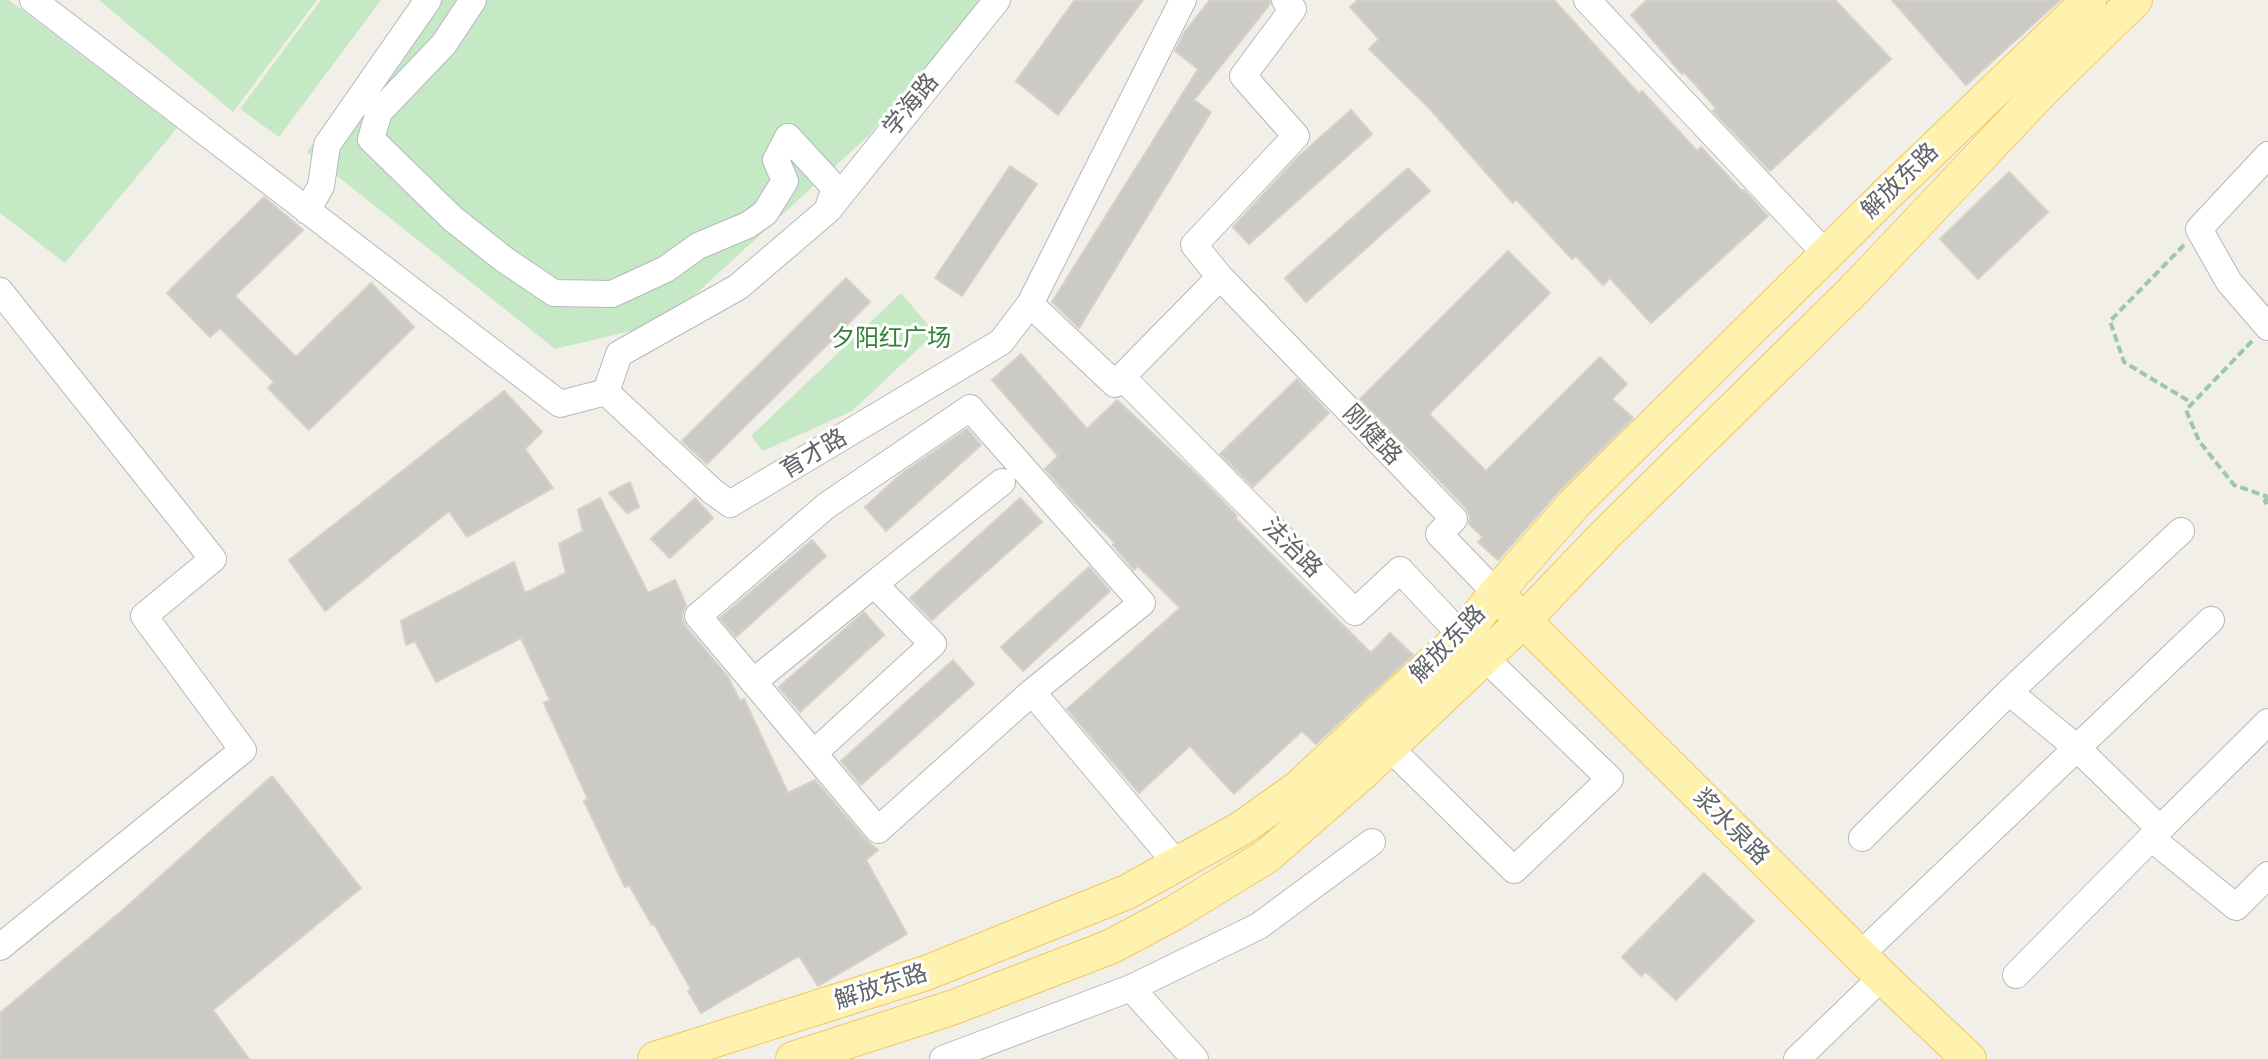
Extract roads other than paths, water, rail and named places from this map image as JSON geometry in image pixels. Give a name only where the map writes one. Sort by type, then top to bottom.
[{"type":"main road","name":"解放东路","points":[[793,1059],[954,1007],[1122,940],[1174,913],[1267,856],[1390,748],[1473,647],[1496,593],[1575,503],[1826,254],[2089,0]]},
{"type":"main road","name":"解放东路","points":[[655,1059],[926,973],[1127,892],[1242,828],[1298,788],[1473,647],[1523,621],[1605,535],[1854,290],[2042,91],[2135,0]]},
{"type":"main road","name":"浆水泉路","points":[[1496,593],[1871,966],[1969,1059]]},
{"type":"street","points":[[33,0],[560,404],[606,392]]},
{"type":"street","points":[[307,211],[321,186],[327,145],[428,0]]},
{"type":"street","points":[[473,0],[444,44],[379,112],[371,139],[453,219],[554,293],[612,294],[666,269],[698,246],[748,225],[765,213],[785,181],[776,160],[788,137],[835,188],[827,211]]},
{"type":"street","name":"学海路","points":[[606,392],[619,354],[738,287],[827,211],[997,0]]},
{"type":"street","name":"育才路","points":[[606,392],[712,491],[730,504],[1001,342],[1030,304],[1183,0]]},
{"type":"street","points":[[1030,304],[1119,381],[1220,277],[1194,245],[1296,136],[1243,76],[1293,9],[1285,0]]},
{"type":"street","points":[[1587,0],[1826,254]]},
{"type":"street","points":[[2268,155],[2199,229],[2229,282],[2268,326]]},
{"type":"street","name":"刚健路","points":[[1220,277],[1454,519],[1439,534],[1496,593]]},
{"type":"street","points":[[0,291],[213,559],[144,616],[243,750],[0,947]]},
{"type":"street","name":"法治路","points":[[1119,381],[1355,612],[1400,570],[1473,647]]},
{"type":"street","points":[[970,408],[1142,603],[1032,692],[878,830],[698,616],[826,506],[970,408]]},
{"type":"street","points":[[753,682],[1002,482]]},
{"type":"street","points":[[1862,838],[2009,692],[2181,531]]},
{"type":"street","points":[[814,753],[933,644],[874,584]]},
{"type":"street","points":[[1797,1059],[1871,966],[2077,748],[2211,620]]},
{"type":"street","points":[[1390,748],[1514,870],[1610,779],[1473,647]]},
{"type":"street","points":[[1032,692],[1177,864]]},
{"type":"street","points":[[2009,692],[2077,748],[2156,834],[2236,907],[2268,875]]},
{"type":"street","points":[[2016,975],[2268,722]]},
{"type":"street","points":[[943,1059],[1131,988],[1259,926],[1372,842]]},
{"type":"street","points":[[1131,988],[1195,1059]]},
{"type":"park label","name":"夕阳红广场","points":[[891,339]]}]
